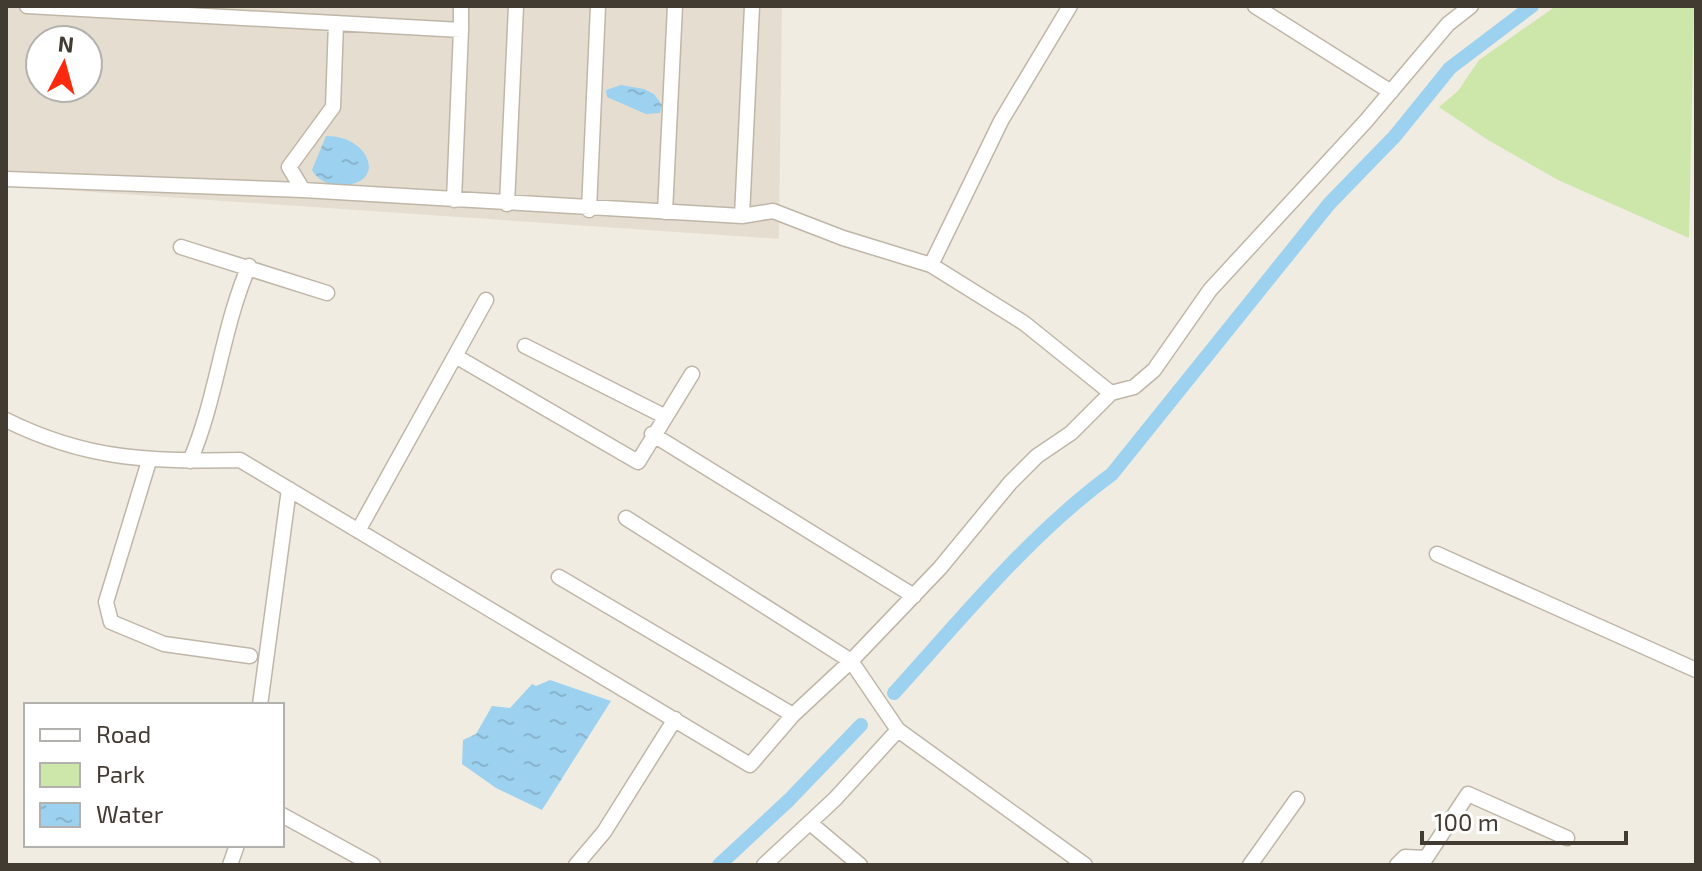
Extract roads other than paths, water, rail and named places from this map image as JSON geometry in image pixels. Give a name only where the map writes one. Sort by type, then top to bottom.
[{"type":"street","points":[[27,6],[155,10],[461,30]]},
{"type":"street","points":[[454,200],[461,6]]},
{"type":"street","points":[[507,204],[516,6]]},
{"type":"street","points":[[589,210],[598,6]]},
{"type":"street","points":[[665,212],[675,6]]},
{"type":"street","points":[[742,216],[752,6]]},
{"type":"street","points":[[931,265],[1001,121],[1070,6]]},
{"type":"street","points":[[1255,6],[1391,92]]},
{"type":"street","points":[[6,420],[48,441],[103,455],[149,461],[240,460],[750,765],[793,715],[914,596],[1010,483],[1037,456],[1071,433],[1111,393],[1134,387],[1154,370],[1210,290],[1391,92],[1448,24],[1471,6]]},
{"type":"street","points":[[303,190],[289,167],[333,107],[336,23]]},
{"type":"street","points":[[6,179],[303,190],[589,210],[742,216],[773,211],[843,238],[931,265],[1024,323],[1111,393]]},
{"type":"street","points":[[181,247],[327,293]]},
{"type":"street","points":[[190,461],[203,431],[236,295],[249,266]]},
{"type":"street","points":[[358,531],[486,300]]},
{"type":"street","points":[[525,346],[664,416]]},
{"type":"street","points":[[457,357],[638,462],[652,434],[692,374]]},
{"type":"street","points":[[652,434],[914,596]]},
{"type":"street","points":[[149,461],[106,602],[111,622],[164,644],[250,656]]},
{"type":"street","points":[[260,703],[289,489]]},
{"type":"street","points":[[626,518],[851,661],[898,730],[1085,865]]},
{"type":"street","points":[[1437,554],[1696,670]]},
{"type":"street","points":[[559,577],[793,715]]},
{"type":"street","points":[[576,865],[604,832],[675,719]]},
{"type":"street","points":[[764,865],[810,823],[898,730]]},
{"type":"street","points":[[1397,865],[1405,857],[1426,858],[1468,794],[1567,838]]},
{"type":"street","points":[[1250,865],[1297,799]]},
{"type":"street","points":[[284,816],[373,865]]},
{"type":"street","points":[[810,823],[860,865]]},
{"type":"water","points":[[621,85],[654,94],[662,105],[660,113],[646,114],[607,97],[606,90]]},
{"type":"water","points":[[326,136],[342,138],[363,152],[368,161],[364,178],[338,185],[317,176],[312,170]]},
{"type":"water","points":[[550,680],[611,701],[542,810],[496,788],[462,764],[463,740],[476,734],[492,706],[510,708],[532,684],[536,686]]},
{"type":"waterway","points":[[894,693],[1025,550],[1112,474],[1329,204],[1395,136],[1450,68],[1532,6]]},
{"type":"waterway","points":[[719,865],[789,800],[861,725]]}]
